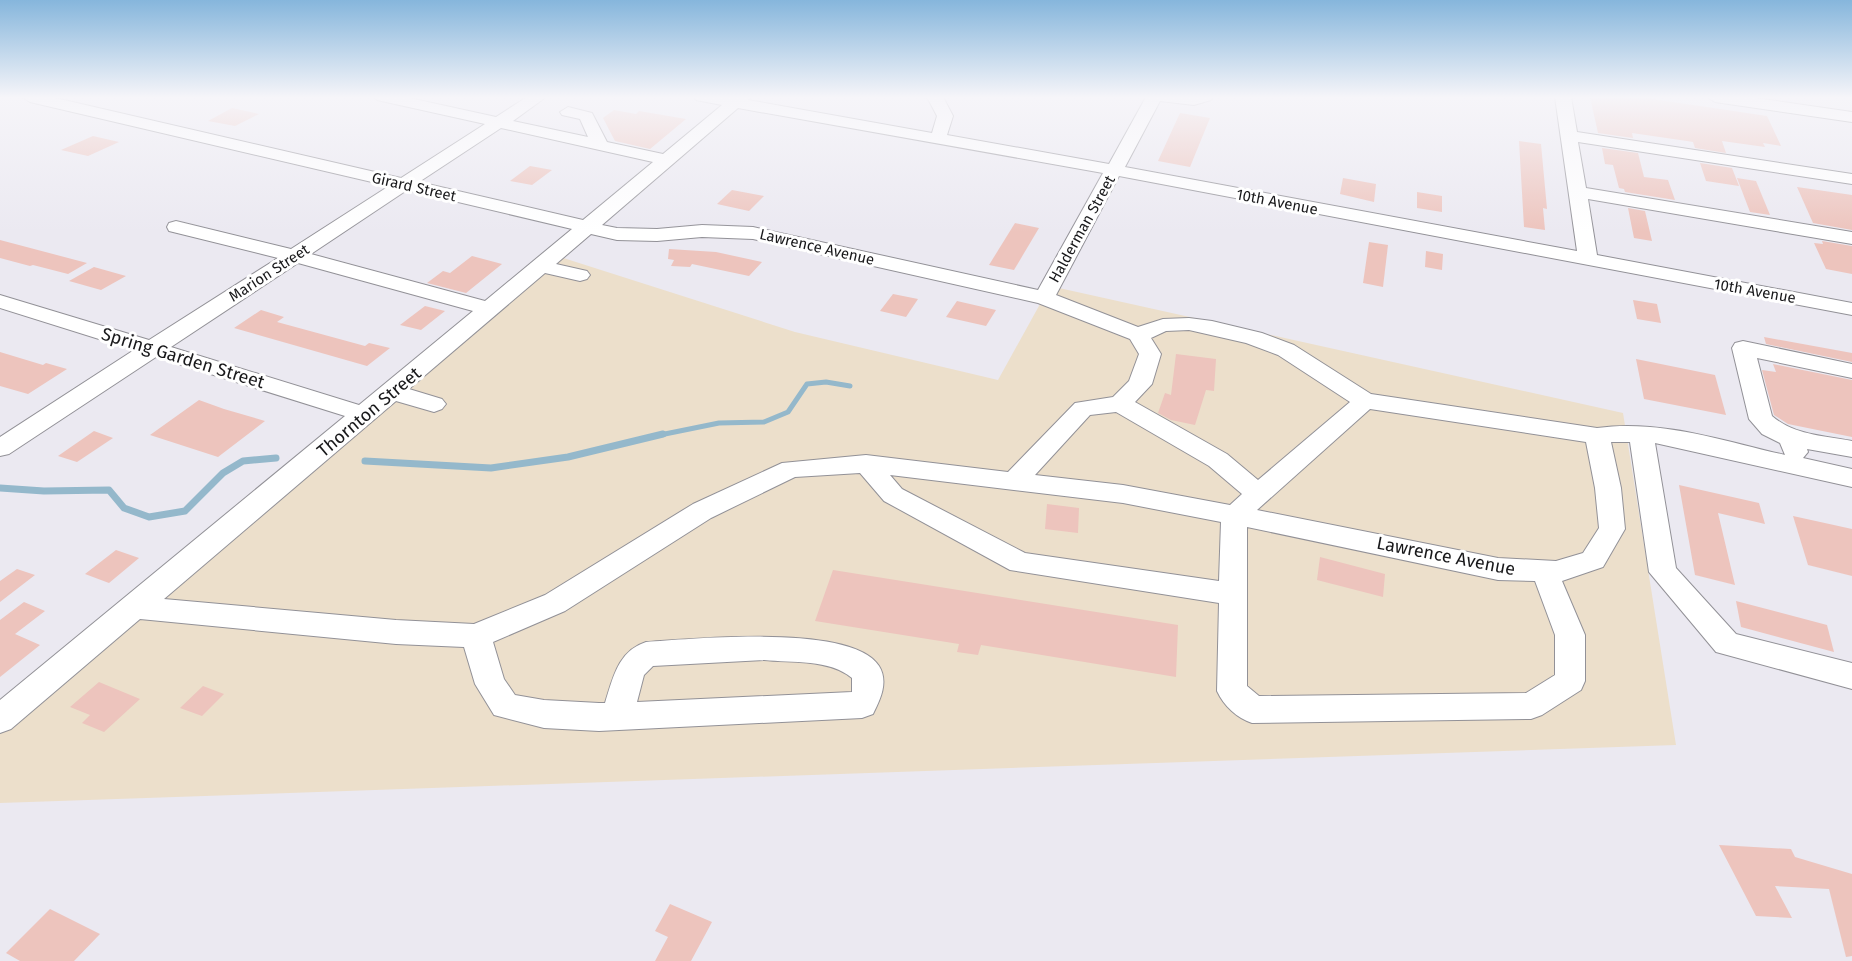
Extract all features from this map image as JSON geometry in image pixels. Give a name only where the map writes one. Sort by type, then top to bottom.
[{"type":"street","name":"Girard Street","points":[[223,142],[587,228]]},
{"type":"street","name":"Marion Street","points":[[0,448],[469,142]]},
{"type":"street","points":[[586,142],[667,160]]},
{"type":"street","name":"Thornton Street","points":[[0,719],[392,392],[464,343],[491,309],[689,142]]},
{"type":"street","name":"10th Avenue","points":[[954,142],[1852,309]]},
{"type":"street","name":"Halderman Street","points":[[1044,298],[1129,142]]},
{"type":"street","points":[[1571,142],[1588,261]]},
{"type":"street","points":[[1608,142],[1852,179]]},
{"type":"street","points":[[1578,192],[1852,238]]},
{"type":"street","points":[[176,227],[296,256],[491,309]]},
{"type":"street","name":"Lawrence Avenue","points":[[587,228],[617,234],[657,235],[702,231],[753,233],[1044,298],[1138,335]]},
{"type":"street","points":[[541,266],[580,275]]},
{"type":"street","name":"Spring Garden Street","points":[[0,301],[366,415]]},
{"type":"street","points":[[1120,404],[1140,384],[1150,354],[1138,335],[1163,325],[1189,324],[1212,327],[1254,338],[1286,350],[1365,401],[1597,436],[1641,433],[1852,478]]},
{"type":"street","points":[[1852,370],[1743,348],[1761,419],[1771,428],[1790,438],[1852,449]]},
{"type":"street","points":[[392,392],[434,404]]},
{"type":"street","points":[[1365,401],[1234,516],[1232,691],[1252,710],[1532,706],[1570,681],[1570,635],[1545,572]]},
{"type":"street","points":[[1014,481],[1083,408],[1120,404],[1218,460],[1258,494]]},
{"type":"street","points":[[1641,433],[1663,572],[1726,644],[1852,676]]},
{"type":"street","name":"Lawrence Avenue","points":[[476,636],[555,603],[702,511],[791,469],[866,464],[1123,494],[1388,545],[1498,569],[1556,572],[1593,560],[1612,529],[1608,488],[1597,436]]},
{"type":"street","points":[[1790,438],[1802,467]]},
{"type":"street","points":[[866,464],[892,495],[1020,563],[1233,594]]},
{"type":"street","points":[[134,607],[396,632],[476,636],[490,684],[505,706],[544,714],[617,716],[862,705],[868,690],[867,674],[854,662],[832,654],[764,648],[646,654],[631,669],[617,716]]},
{"type":"shaded area","points":[[554,255],[795,332],[998,380],[1050,286],[1623,413],[1676,745],[0,803],[0,719]]},
{"type":"building","points":[[80,142],[119,142],[88,156],[61,150]]},
{"type":"building","points":[[619,142],[659,142],[650,149]]},
{"type":"building","points":[[1167,142],[1200,142],[1190,167],[1158,161]]},
{"type":"building","points":[[1519,142],[1541,144],[1547,209],[1543,208],[1545,230],[1524,227]]},
{"type":"building","points":[[1693,142],[1722,142],[1726,153],[1695,148]]},
{"type":"building","points":[[1728,142],[1779,142],[1781,146],[1763,143],[1765,147]]},
{"type":"building","points":[[1602,148],[1638,153],[1644,177],[1668,180],[1675,200],[1625,192],[1624,189],[1619,188],[1613,165],[1605,164]]},
{"type":"building","points":[[1700,163],[1732,168],[1739,186],[1706,181]]},
{"type":"building","points":[[530,166],[552,170],[532,185],[510,181]]},
{"type":"building","points":[[1343,178],[1376,184],[1374,202],[1340,194]]},
{"type":"building","points":[[1737,178],[1756,181],[1770,215],[1750,212]]},
{"type":"building","points":[[1797,187],[1852,195],[1852,230],[1813,223]]},
{"type":"building","points":[[732,190],[764,196],[749,211],[717,204]]},
{"type":"building","points":[[1417,192],[1442,196],[1442,212],[1417,208]]},
{"type":"building","points":[[1628,208],[1645,211],[1652,241],[1634,238]]},
{"type":"building","points":[[1015,223],[1039,228],[1014,270],[989,265]]},
{"type":"building","points":[[0,240],[87,263],[68,274],[30,266],[0,258]]},
{"type":"building","points":[[1822,241],[1852,246],[1852,274],[1826,269],[1814,243],[1823,244]]},
{"type":"building","points":[[1369,242],[1388,245],[1383,287],[1363,283]]},
{"type":"building","points":[[669,249],[716,252],[762,262],[749,276],[692,264],[690,267],[671,266],[674,260],[668,259]]},
{"type":"building","points":[[1426,251],[1443,254],[1442,270],[1425,267]]},
{"type":"building","points":[[472,256],[502,264],[466,293],[427,283],[443,271],[450,273]]},
{"type":"building","points":[[94,267],[126,276],[101,290],[69,281]]},
{"type":"building","points":[[893,294],[918,299],[906,317],[880,311]]},
{"type":"building","points":[[1633,300],[1657,304],[1661,323],[1637,319]]},
{"type":"building","points":[[957,301],[996,310],[986,326],[946,317]]},
{"type":"building","points":[[425,306],[445,311],[421,330],[400,325]]},
{"type":"building","points":[[261,310],[284,317],[277,322],[365,346],[369,343],[390,348],[367,366],[234,328]]},
{"type":"building","points":[[1764,337],[1852,353],[1852,362],[1766,344]]},
{"type":"building","points":[[0,352],[43,365],[46,363],[67,369],[28,394],[0,386]]},
{"type":"building","points":[[1176,354],[1216,359],[1214,391],[1206,390],[1195,425],[1171,420],[1158,413],[1165,393],[1171,395]]},
{"type":"building","points":[[1636,359],[1715,375],[1726,415],[1644,399]]},
{"type":"building","points":[[1773,364],[1852,380],[1852,437],[1788,424],[1774,415],[1762,370],[1776,372]]},
{"type":"building","points":[[199,400],[265,421],[218,457],[150,435]]},
{"type":"building","points":[[94,431],[113,438],[77,462],[58,456]]},
{"type":"building","points":[[1679,485],[1759,503],[1765,524],[1718,513],[1735,585],[1695,575]]},
{"type":"building","points":[[1047,504],[1079,508],[1078,533],[1045,529]]},
{"type":"building","points":[[1793,516],[1852,529],[1852,576],[1808,565]]},
{"type":"building","points":[[116,550],[139,558],[109,583],[85,574]]},
{"type":"building","points":[[1320,557],[1385,574],[1383,597],[1317,580]]},
{"type":"building","points":[[17,569],[35,575],[0,602],[0,581]]},
{"type":"building","points":[[833,570],[1178,625],[1176,677],[981,645],[978,655],[957,652],[959,644],[815,621]]},
{"type":"building","points":[[1736,601],[1827,625],[1834,652],[1741,627]]},
{"type":"building","points":[[24,602],[45,611],[15,634],[40,645],[0,677],[0,620]]},
{"type":"building","points":[[99,682],[140,699],[104,732],[82,723],[90,715],[70,707]]},
{"type":"building","points":[[203,686],[224,694],[202,716],[180,708]]},
{"type":"building","points":[[1719,845],[1791,849],[1795,857],[1852,874],[1852,956],[1846,957],[1829,889],[1775,886],[1792,918],[1756,916]]},
{"type":"building","points":[[670,904],[712,922],[691,961],[655,961],[668,937],[655,931]]},
{"type":"building","points":[[50,909],[100,934],[74,961],[20,961],[6,953]]},
{"type":"waterway","points":[[655,436],[719,423],[764,422],[788,412],[807,384],[826,382],[850,386]]},
{"type":"waterway","points":[[365,461],[491,468],[568,457],[663,434]]},
{"type":"waterway","points":[[0,488],[44,491],[109,490],[124,508],[149,517],[185,511],[223,473],[243,461],[276,458]]}]
